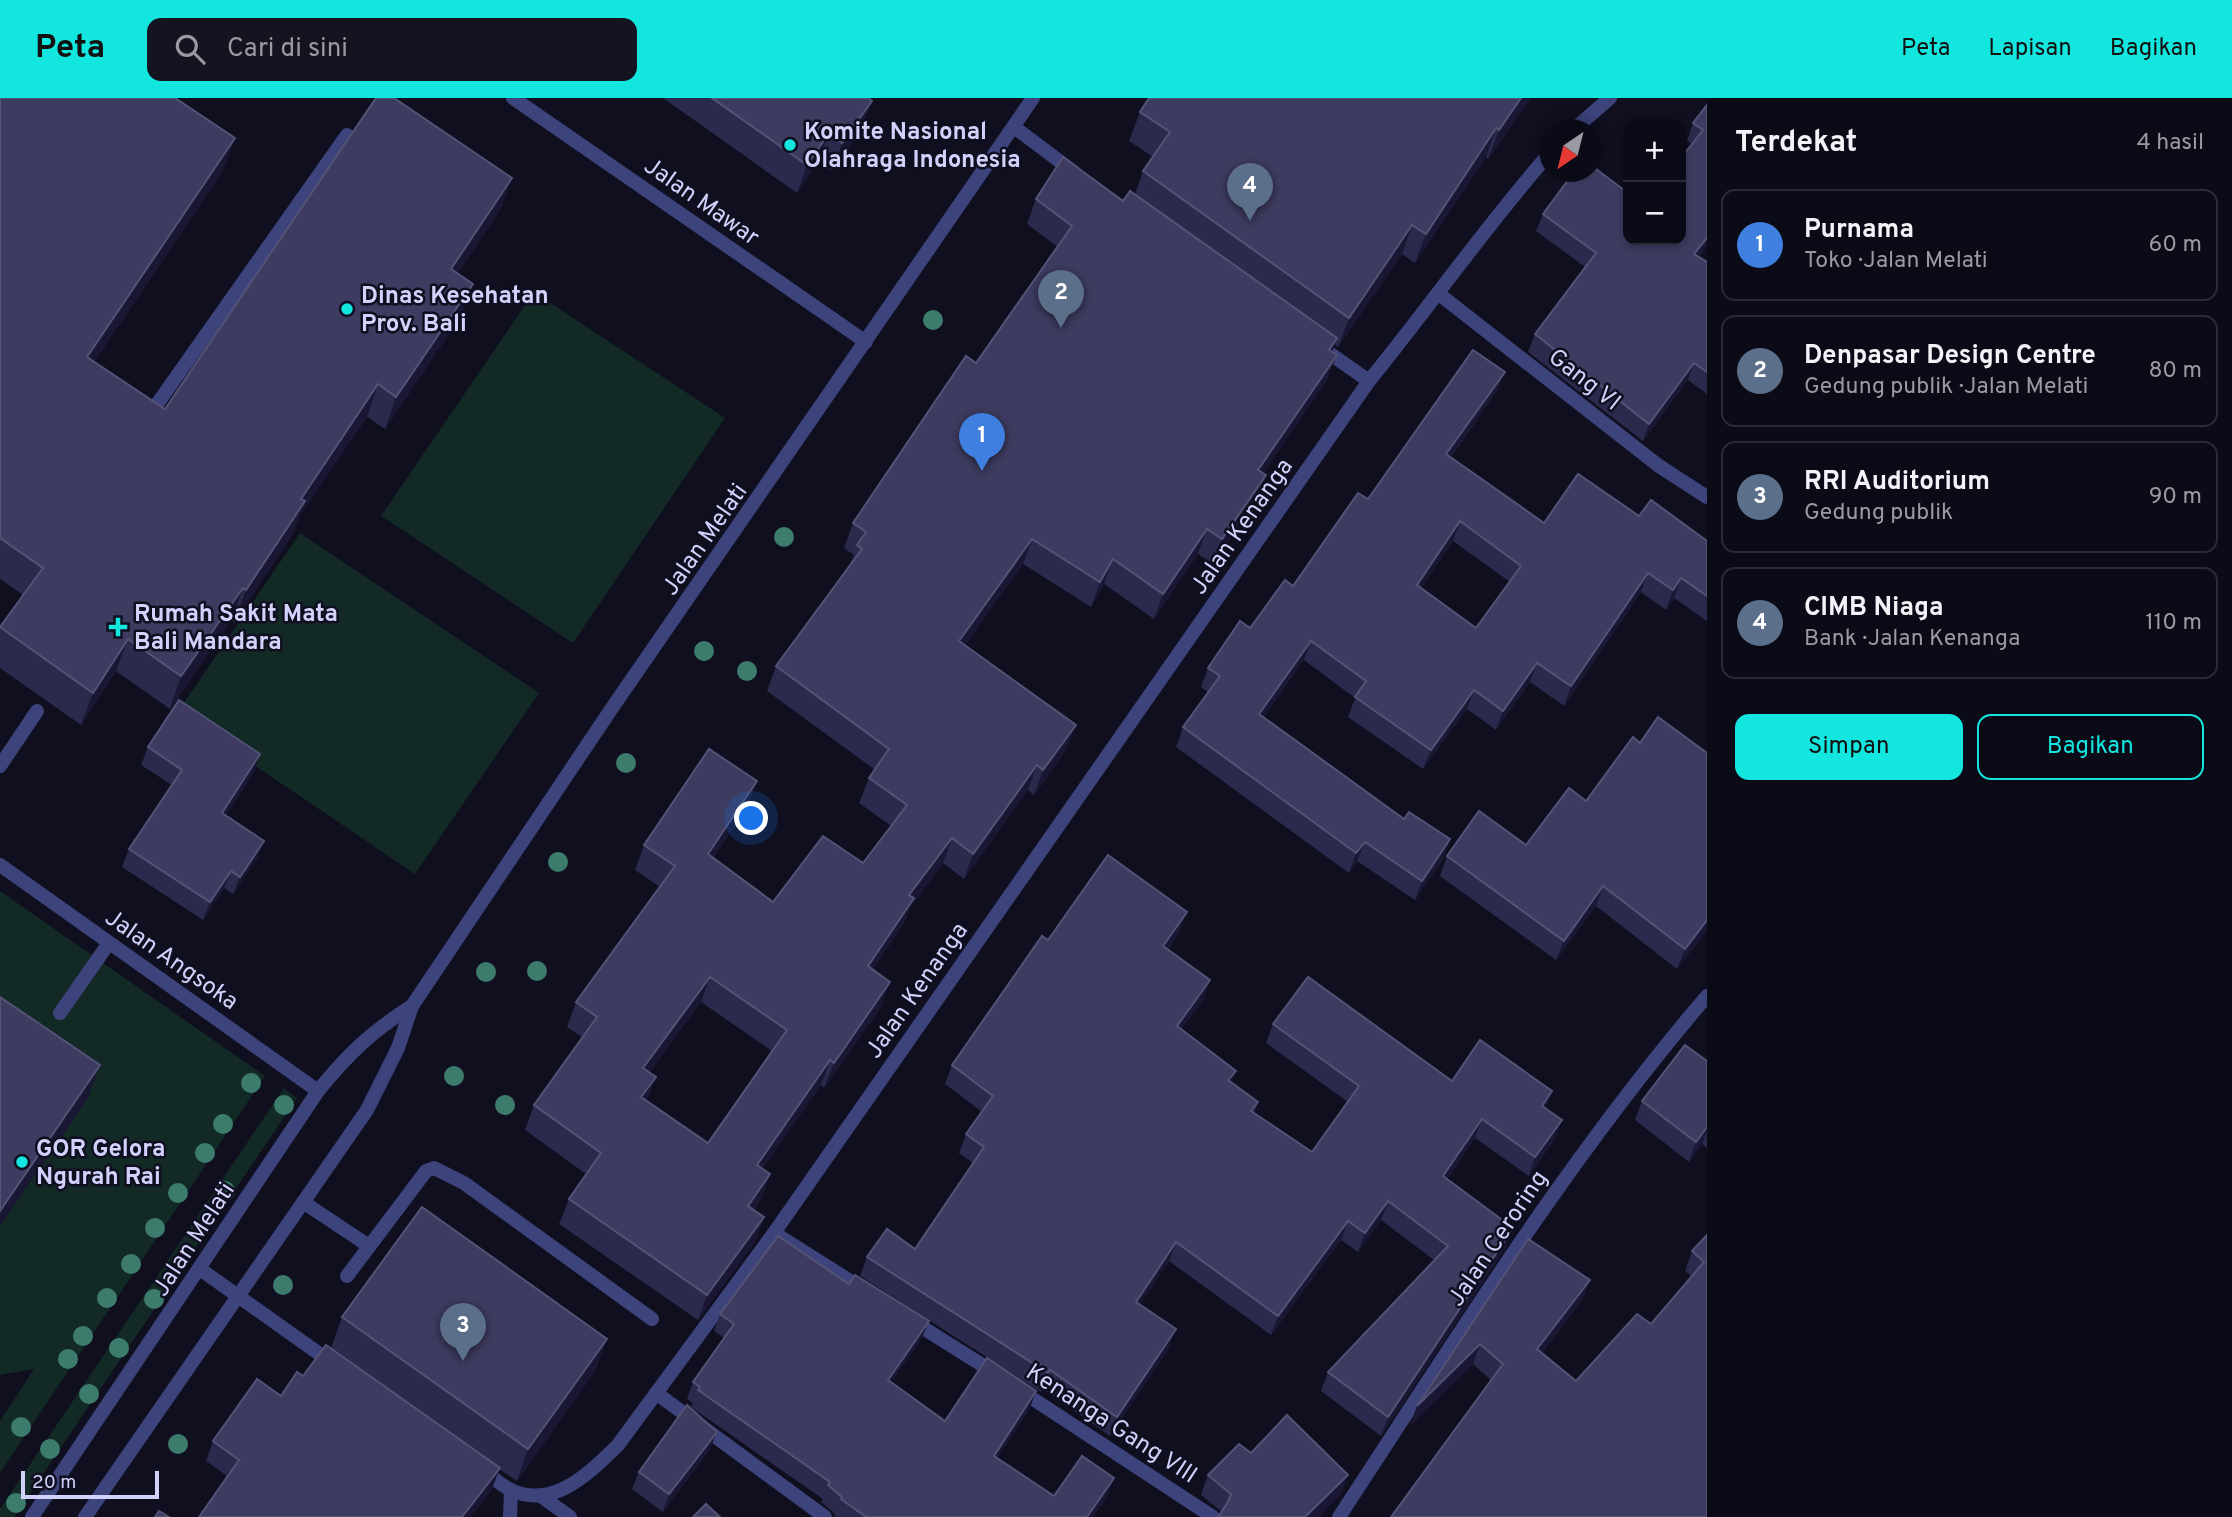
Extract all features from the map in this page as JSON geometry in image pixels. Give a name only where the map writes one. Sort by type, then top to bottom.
[{"type":"street","name":"Jalan Mawar","points":[[513,98],[866,342]]},
{"type":"street","name":"Jalan Melati","points":[[85,1517],[367,1110],[398,1048],[412,1006],[612,708],[1033,98]]},
{"type":"street","points":[[1586,119],[1610,98]]},
{"type":"street","points":[[1014,127],[1086,181]]},
{"type":"street","points":[[148,417],[346,135]]},
{"type":"street","name":"Jalan Kenanga","points":[[541,1496],[562,1490],[592,1470],[618,1445],[774,1233],[1369,382],[1438,294],[1491,220],[1539,165]]},
{"type":"street","name":"Gang VI","points":[[1438,294],[1659,466],[1707,497]]},
{"type":"street","points":[[1308,338],[1369,382]]},
{"type":"street","points":[[0,766],[37,711]]},
{"type":"street","name":"Jalan Angsoka","points":[[0,865],[318,1091]]},
{"type":"street","points":[[60,1013],[109,943]]},
{"type":"street","name":"Jalan Ceroring","points":[[1339,1517],[1551,1195],[1664,1046],[1707,996]]},
{"type":"street","name":"Jalan Melati","points":[[32,1517],[318,1091],[366,1037],[412,1006]]},
{"type":"street","points":[[347,1276],[426,1171],[435,1167],[464,1183],[652,1319]]},
{"type":"street","points":[[303,1202],[369,1246]]},
{"type":"street","points":[[774,1233],[875,1297]]},
{"type":"street","points":[[201,1269],[346,1373]]},
{"type":"street","name":"Kenanga Gang VIII","points":[[897,1311],[1213,1517]]},
{"type":"street","points":[[656,1393],[825,1517]]},
{"type":"street","points":[[467,1459],[511,1490],[541,1496],[570,1517]]},
{"type":"street","points":[[510,1517],[511,1490]]},
{"type":"green space","points":[[534,292],[725,418],[573,643],[381,516]]},
{"type":"green space","points":[[300,533],[539,693],[415,874],[177,713]]},
{"type":"green space","points":[[0,891],[265,1076],[0,1473],[0,1421],[34,1369],[0,1375]]},
{"type":"green space","points":[[284,1088],[297,1098],[14,1517],[0,1517],[0,1509]]},
{"type":"building","points":[[0,98],[175,98],[235,138],[87,357],[165,409],[376,98],[394,98],[512,178],[451,269],[473,284],[396,397],[378,384],[301,499],[305,501],[246,590],[243,588],[181,676],[128,639],[93,693],[0,627],[43,568],[0,538]]},
{"type":"building","points":[[712,98],[868,98],[872,101],[842,143],[829,133],[807,165]]},
{"type":"building","points":[[1149,98],[1521,98],[1499,130],[1496,128],[1426,234],[1412,225],[1349,318],[1143,171],[1170,132],[1140,112]]},
{"type":"building","points":[[1707,105],[1707,238],[1694,254],[1707,262],[1707,372],[1694,363],[1649,424],[1535,334],[1596,253],[1543,214],[1567,182],[1602,182],[1602,174],[1623,189],[1623,245],[1686,245],[1686,152],[1703,130],[1693,123]]},
{"type":"building","points":[[1063,157],[1123,201],[1130,191],[1337,338],[1329,350],[1337,355],[1258,470],[1266,475],[1222,539],[1207,529],[1163,594],[1113,559],[1100,582],[1032,539],[959,641],[1076,725],[1043,770],[1037,765],[973,854],[952,838],[909,895],[914,898],[868,966],[890,982],[834,1063],[830,1060],[757,1165],[770,1174],[748,1206],[764,1217],[707,1295],[569,1199],[601,1153],[534,1105],[597,1017],[576,1002],[675,866],[644,845],[709,749],[757,781],[708,854],[773,902],[823,836],[863,863],[907,805],[869,778],[889,749],[776,666],[862,549],[857,545],[866,532],[853,523],[966,356],[976,363],[1072,226],[1036,199]],"holes":[[[710,977],[787,1030],[708,1143],[641,1097],[656,1077],[643,1068]]]},
{"type":"building","points":[[1473,350],[1505,372],[1446,454],[1544,523],[1578,474],[1639,516],[1651,500],[1707,541],[1707,596],[1681,578],[1673,590],[1648,573],[1571,686],[1537,663],[1503,711],[1474,690],[1431,750],[1355,697],[1366,681],[1311,641],[1259,714],[1404,819],[1409,812],[1450,839],[1422,881],[1365,842],[1356,853],[1183,727],[1220,676],[1208,668],[1240,621],[1250,628],[1285,580],[1293,586],[1358,493],[1368,499]],"holes":[[[1460,521],[1521,566],[1476,628],[1417,585]]]},
{"type":"building","points":[[179,700],[260,754],[222,813],[264,841],[240,877],[231,871],[210,902],[129,849],[182,770],[148,747]]},
{"type":"building","points":[[1658,717],[1707,753],[1707,920],[1685,949],[1603,886],[1564,941],[1447,856],[1479,811],[1526,845],[1569,788],[1586,801],[1633,737],[1640,743]]},
{"type":"building","points":[[1108,855],[1187,912],[1163,946],[1210,980],[1177,1026],[1236,1071],[1228,1080],[1258,1102],[1251,1111],[1312,1152],[1359,1086],[1273,1024],[1308,977],[1452,1081],[1480,1040],[1552,1091],[1542,1106],[1562,1120],[1535,1157],[1482,1119],[1443,1176],[1513,1228],[1388,1417],[1328,1372],[1448,1246],[1388,1201],[1365,1233],[1348,1221],[1278,1316],[1176,1242],[1136,1302],[1176,1329],[1117,1417],[1050,1370],[1048,1373],[867,1257],[887,1229],[915,1249],[984,1147],[966,1134],[993,1096],[952,1065],[1042,936],[1048,940]]},
{"type":"building","name":"GOR Gelora Ngurah Rai","points":[[0,997],[100,1065],[0,1211]]},
{"type":"building","points":[[1685,1045],[1707,1061],[1707,1127],[1696,1142],[1642,1101]]},
{"type":"building","points":[[422,1207],[607,1339],[528,1449],[342,1317]]},
{"type":"building","points":[[1707,1235],[1707,1517],[1391,1517],[1503,1364],[1480,1344],[1417,1406],[1528,1239],[1590,1280],[1537,1349],[1576,1381],[1637,1314],[1651,1324],[1704,1262],[1692,1251]]},
{"type":"building","points":[[778,1236],[849,1284],[855,1275],[929,1321],[888,1380],[945,1421],[987,1358],[1036,1391],[994,1456],[1054,1496],[1082,1456],[1114,1478],[1087,1517],[866,1517],[841,1499],[828,1485],[830,1482],[698,1390],[700,1387],[693,1382],[734,1324],[720,1314]]},
{"type":"building","points":[[326,1345],[500,1468],[462,1517],[199,1517],[239,1460],[213,1441],[257,1379],[281,1396],[297,1372],[303,1376]]},
{"type":"building","points":[[687,1405],[717,1432],[669,1494],[639,1472]]},
{"type":"building","points":[[1287,1415],[1348,1475],[1305,1517],[1218,1517],[1231,1494],[1208,1475],[1239,1444],[1251,1453]]},
{"type":"building","points":[[706,1504],[720,1517],[693,1517]]},
{"type":"building","points":[[159,1511],[169,1517],[155,1517]]},
{"type":"place","name":"Komite Nasional Olahraga Indonesia","points":[[790,145]]},
{"type":"place","name":"CIMB Niaga","points":[[1250,221]]},
{"type":"place","name":"Dinas Kesehatan Prov. Bali","points":[[347,309]]},
{"type":"place","name":"Denpasar Design Centre","points":[[1061,328]]},
{"type":"place","name":"Purnama","points":[[982,471]]},
{"type":"place","name":"Rumah Sakit Mata Bali Mandara","points":[[118,627]]},
{"type":"place","name":"GOR Gelora Ngurah Rai","points":[[22,1162]]},
{"type":"place","name":"RRI Auditorium","points":[[463,1361]]}]
